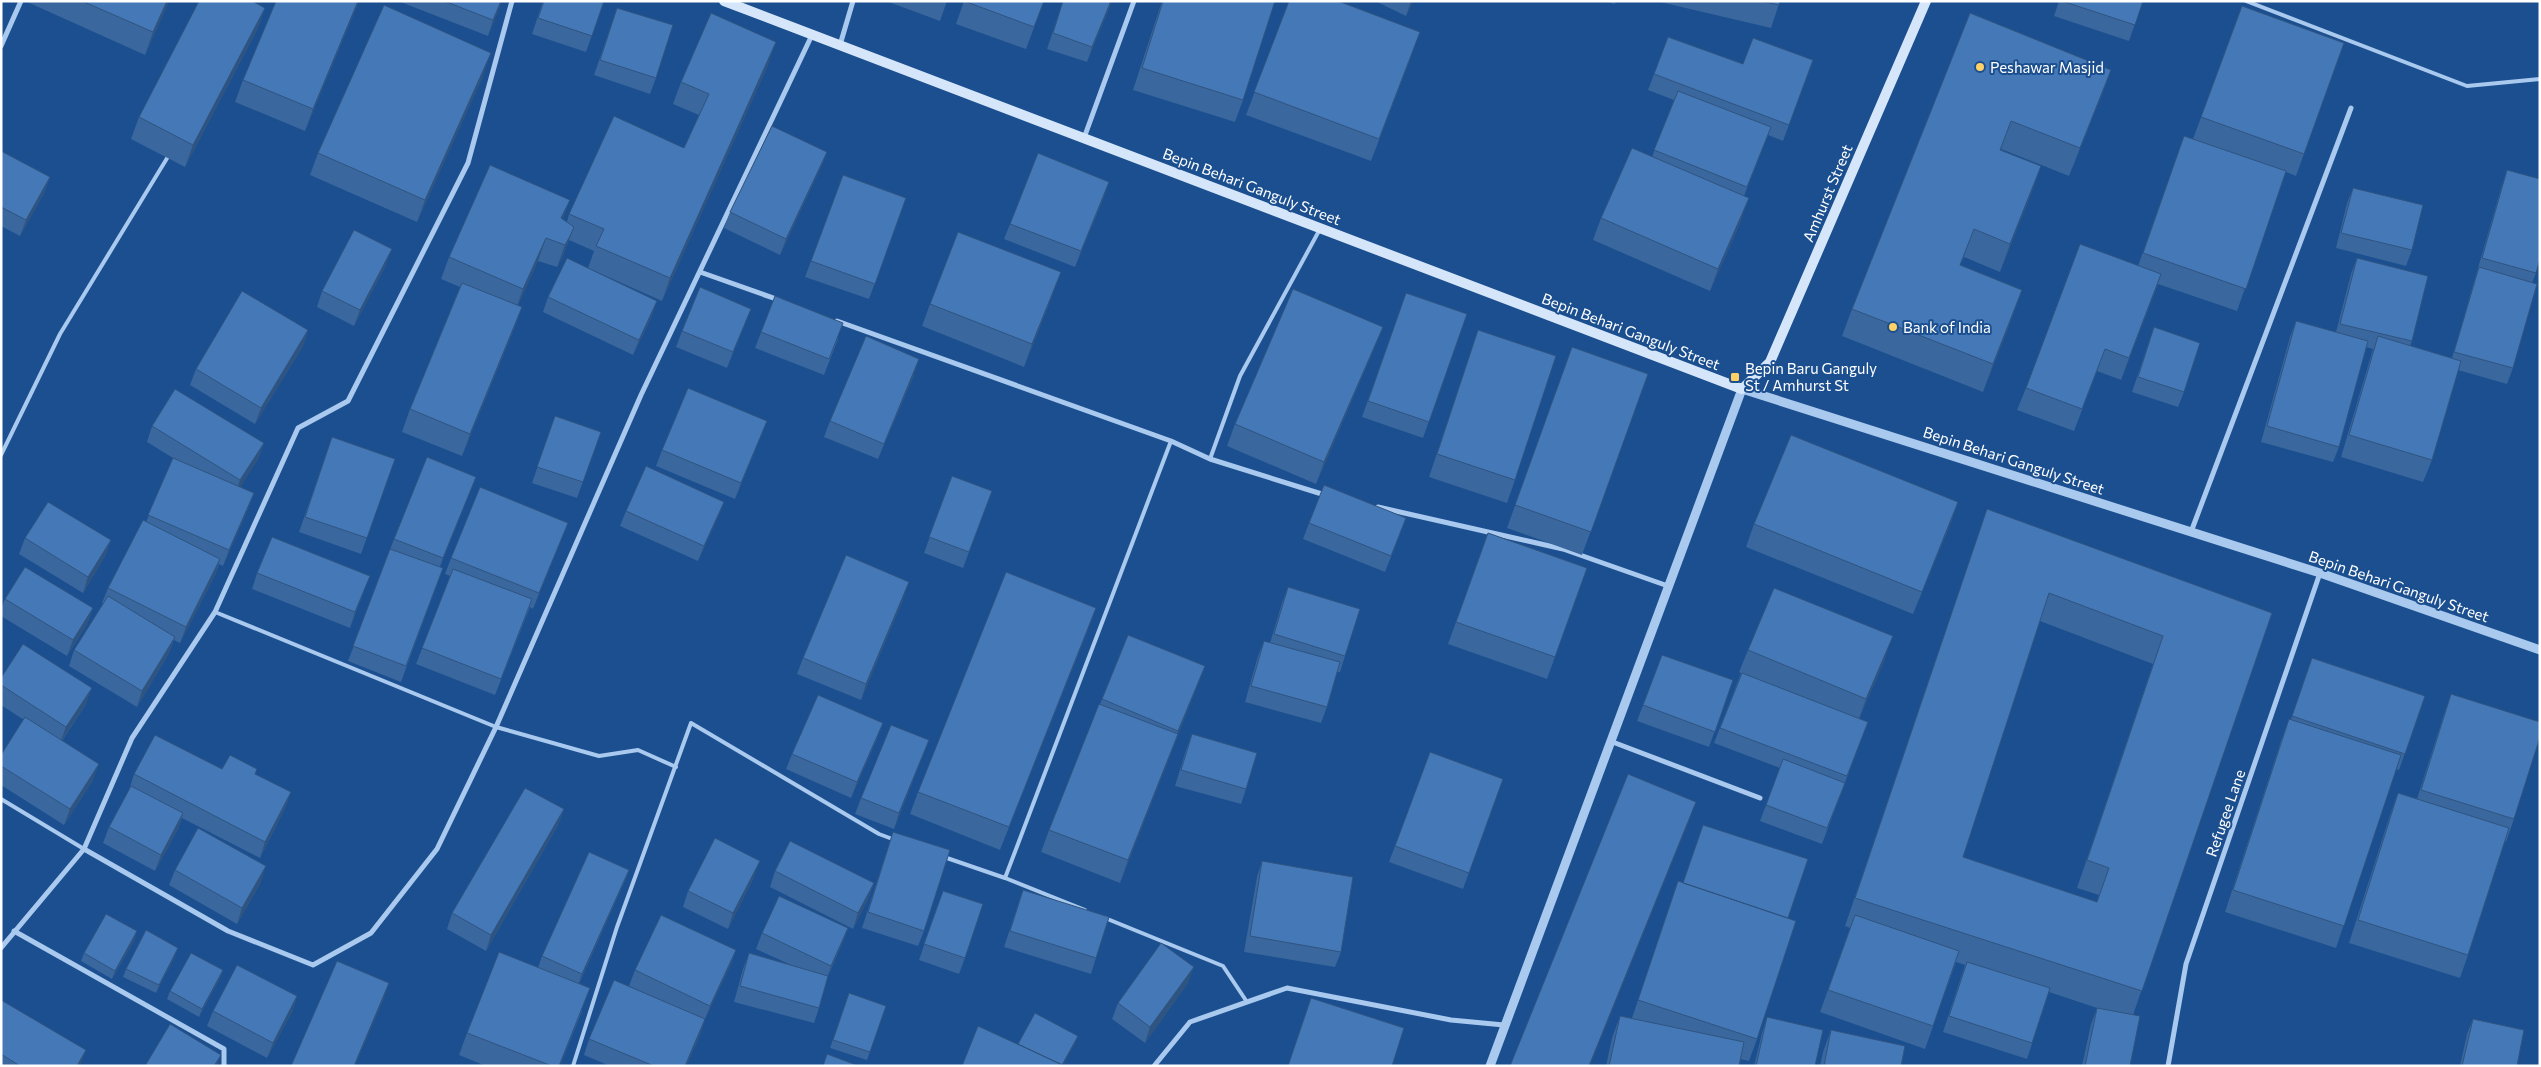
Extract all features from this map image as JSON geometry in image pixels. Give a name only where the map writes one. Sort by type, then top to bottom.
[{"type":"main road","name":"Bepin Behari Ganguly Street","points":[[724,1],[1742,389]]},
{"type":"main road","name":"Amhurst Street","points":[[1742,389],[1770,362],[1926,1]]},
{"type":"street","points":[[1,46],[21,1]]},
{"type":"street","points":[[1,948],[84,850],[132,738],[215,612],[298,428],[348,401],[468,163],[512,1]]},
{"type":"street","points":[[840,45],[853,1]]},
{"type":"street","points":[[1084,138],[1134,1]]},
{"type":"street","points":[[84,850],[228,931],[313,964],[371,933],[437,849],[496,727],[641,395],[812,35]]},
{"type":"street","points":[[2191,532],[2351,108]]},
{"type":"street","points":[[700,272],[784,302]]},
{"type":"street","points":[[831,319],[1171,442],[1210,459],[1330,496]]},
{"type":"street","points":[[1490,1066],[1742,389]]},
{"type":"street","name":"Bepin Behari Ganguly Street","points":[[1742,389],[2320,573],[2540,650]]},
{"type":"street","points":[[1368,505],[1562,549],[1668,586]]},
{"type":"street","name":"Refugee Lane","points":[[2168,1066],[2186,964],[2320,573]]},
{"type":"street","points":[[1610,742],[1760,798]]},
{"type":"street","points":[[14,931],[224,1049],[224,1066]]},
{"type":"street","points":[[1154,1066],[1190,1022],[1287,988],[1451,1020],[1504,1025]]},
{"type":"lane","points":[[2246,1],[2467,86],[2540,79]]},
{"type":"lane","points":[[1,454],[60,334],[174,146]]},
{"type":"lane","points":[[1210,459],[1240,376],[1321,228]]},
{"type":"lane","points":[[1005,878],[1171,442]]},
{"type":"lane","points":[[215,612],[496,727],[599,756],[638,750],[676,767]]},
{"type":"lane","points":[[574,1066],[617,927],[691,723],[879,834],[897,840]]},
{"type":"lane","points":[[1,799],[84,850]]},
{"type":"lane","points":[[942,856],[1005,878],[1087,911]]},
{"type":"lane","points":[[1096,914],[1223,966],[1247,1002]]},
{"type":"building","points":[[82,1],[167,1],[153,32]]},
{"type":"building","points":[[199,1],[252,1],[265,8],[193,145],[139,117]]},
{"type":"building","points":[[276,1],[358,1],[313,109],[243,80]]},
{"type":"building","points":[[444,1],[501,1],[493,20]]},
{"type":"building","points":[[544,1],[604,1],[592,36],[538,18]]},
{"type":"building","points":[[964,1],[1044,1],[1034,27]]},
{"type":"building","points":[[1063,1],[1111,1],[1092,47],[1053,33]]},
{"type":"building","points":[[1163,1],[1275,1],[1243,100],[1142,68]]},
{"type":"building","points":[[1289,1],[1338,1],[1420,32],[1379,139],[1254,92]]},
{"type":"building","points":[[1761,1],[1780,1],[1779,5]]},
{"type":"building","points":[[2062,1],[2143,1],[2135,25]]},
{"type":"building","points":[[384,5],[491,53],[425,200],[318,153]]},
{"type":"building","points":[[2242,6],[2344,43],[2304,154],[2201,117]]},
{"type":"building","points":[[617,8],[673,25],[656,78],[600,60]]},
{"type":"building","points":[[711,13],[776,42],[670,278],[596,246],[604,229],[569,214],[614,116],[684,148],[709,94],[681,82]]},
{"type":"building","points":[[1970,13],[2111,70],[2080,148],[2011,121],[2000,150],[2041,166],[2010,244],[1974,229],[1960,265],[2022,290],[1993,364],[1852,309]]},
{"type":"building","points":[[1668,37],[1743,64],[1753,38],[1813,60],[1789,125],[1654,74]]},
{"type":"building","points":[[1678,91],[1771,127],[1747,187],[1654,150]]},
{"type":"building","points":[[772,126],[827,152],[786,239],[730,212]]},
{"type":"building","points":[[2184,136],[2286,171],[2246,289],[2143,253]]},
{"type":"building","points":[[1632,148],[1749,198],[1718,269],[1601,218]]},
{"type":"building","points":[[1,151],[50,177],[26,220],[1,207]]},
{"type":"building","points":[[1038,153],[1109,182],[1081,251],[1010,224]]},
{"type":"building","points":[[490,165],[570,200],[561,218],[574,227],[570,236],[565,245],[546,238],[523,289],[449,257]]},
{"type":"building","points":[[2507,170],[2540,179],[2540,259],[2536,273],[2482,258]]},
{"type":"building","points":[[843,175],[906,198],[875,284],[811,261]]},
{"type":"building","points":[[2353,188],[2423,205],[2412,250],[2341,233]]},
{"type":"building","points":[[354,230],[392,249],[360,310],[322,291]]},
{"type":"building","points":[[958,232],[1061,272],[1032,344],[930,304]]},
{"type":"building","points":[[2080,244],[2161,274],[2129,358],[2105,349],[2082,409],[2026,388]]},
{"type":"building","points":[[567,258],[657,301],[639,340],[548,297]]},
{"type":"building","points":[[2357,258],[2428,276],[2412,341],[2340,324]]},
{"type":"building","points":[[2479,267],[2537,284],[2513,368],[2454,352]]},
{"type":"building","points":[[462,283],[522,307],[470,434],[410,409]]},
{"type":"building","points":[[700,287],[751,309],[733,352],[682,331]]},
{"type":"building","points":[[1293,289],[1383,327],[1324,462],[1235,424]]},
{"type":"building","points":[[242,291],[308,330],[261,408],[196,369]]},
{"type":"building","points":[[1406,293],[1467,314],[1429,422],[1368,401]]},
{"type":"building","points":[[775,296],[843,323],[829,359],[761,332]]},
{"type":"building","points":[[2296,321],[2368,341],[2339,447],[2267,426]]},
{"type":"building","points":[[2154,327],[2200,343],[2184,392],[2138,377]]},
{"type":"building","points":[[1478,330],[1556,356],[1515,480],[1437,454]]},
{"type":"building","points":[[866,336],[919,359],[884,444],[830,421]]},
{"type":"building","points":[[2378,336],[2461,361],[2432,460],[2349,435]]},
{"type":"building","points":[[1572,347],[1648,374],[1591,532],[1515,505]]},
{"type":"building","points":[[688,388],[767,421],[741,483],[662,450]]},
{"type":"building","points":[[175,389],[264,443],[240,480],[152,426]]},
{"type":"building","points":[[555,416],[601,432],[583,482],[537,467]]},
{"type":"building","points":[[1791,435],[1958,502],[1922,592],[1754,524]]},
{"type":"building","points":[[332,437],[395,459],[367,538],[305,517]]},
{"type":"building","points":[[427,457],[476,477],[443,558],[394,539]]},
{"type":"building","points":[[173,458],[254,493],[229,550],[148,515]]},
{"type":"building","points":[[646,466],[724,502],[704,546],[626,511]]},
{"type":"building","points":[[952,476],[992,491],[969,552],[929,537]]},
{"type":"building","points":[[1324,485],[1406,518],[1391,556],[1309,523]]},
{"type":"building","points":[[480,487],[568,523],[539,593],[451,558]]},
{"type":"building","points":[[48,502],[111,540],[88,577],[25,538]]},
{"type":"building","points":[[1987,509],[2272,613],[2142,991],[1855,898]],"holes":[[[2049,593],[2163,636],[2087,860],[2109,868],[2097,902],[1963,857]]]},
{"type":"building","points":[[143,520],[220,559],[186,627],[108,588]]},
{"type":"building","points":[[1488,533],[1587,568],[1555,657],[1456,622]]},
{"type":"building","points":[[272,537],[370,576],[355,612],[257,573]]},
{"type":"building","points":[[390,549],[443,568],[406,666],[353,646]]},
{"type":"building","points":[[846,555],[909,582],[866,684],[803,658]]},
{"type":"building","points":[[25,567],[93,608],[73,640],[5,599]]},
{"type":"building","points":[[453,569],[532,599],[501,679],[422,648]]},
{"type":"building","points":[[1006,572],[1096,608],[1009,827],[918,792]]},
{"type":"building","points":[[1288,587],[1360,609],[1345,656],[1274,634]]},
{"type":"building","points":[[1774,588],[1893,636],[1866,699],[1748,650]]},
{"type":"building","points":[[108,596],[175,637],[142,691],[74,650]]},
{"type":"building","points":[[1128,635],[1205,666],[1178,731],[1102,699]]},
{"type":"building","points":[[1264,641],[1340,662],[1327,707],[1251,686]]},
{"type":"building","points":[[23,644],[92,688],[66,727],[1,685],[1,678]]},
{"type":"building","points":[[1662,655],[1733,680],[1715,732],[1643,705]]},
{"type":"building","points":[[2312,658],[2425,696],[2405,754],[2292,716]]},
{"type":"building","points":[[1742,673],[1868,722],[1847,776],[1720,728]]},
{"type":"building","points":[[2451,694],[2540,722],[2540,737],[2514,819],[2421,790]]},
{"type":"building","points":[[818,695],[883,723],[857,782],[792,754]]},
{"type":"building","points":[[1099,704],[1178,734],[1128,860],[1049,830]]},
{"type":"building","points":[[25,717],[99,764],[70,809],[1,766],[1,755]]},
{"type":"building","points":[[2289,719],[2401,755],[2344,926],[2233,890]]},
{"type":"building","points":[[891,725],[929,740],[899,813],[861,798]]},
{"type":"building","points":[[1192,734],[1257,753],[1246,789],[1181,770]]},
{"type":"building","points":[[155,735],[222,769],[230,755],[257,769],[255,774],[291,792],[265,842],[134,774]]},
{"type":"building","points":[[1430,752],[1503,779],[1469,873],[1395,846]]},
{"type":"building","points":[[1783,759],[1845,783],[1827,828],[1766,805]]},
{"type":"building","points":[[1628,774],[1696,802],[1589,1066],[1510,1066]]},
{"type":"building","points":[[131,786],[183,813],[161,855],[109,827]]},
{"type":"building","points":[[525,788],[564,809],[491,935],[452,913]]},
{"type":"building","points":[[2398,793],[2509,828],[2468,955],[2358,920]]},
{"type":"building","points":[[1703,825],[1808,859],[1788,918],[1683,883]]},
{"type":"building","points":[[198,828],[266,866],[242,908],[175,870]]},
{"type":"building","points":[[893,832],[950,850],[924,931],[868,912]]},
{"type":"building","points":[[715,838],[760,861],[733,913],[688,891]]},
{"type":"building","points":[[790,841],[874,883],[858,913],[775,871]]},
{"type":"building","points":[[589,852],[629,870],[582,974],[542,956]]},
{"type":"building","points":[[1262,861],[1353,877],[1341,952],[1250,936]]},
{"type":"building","points":[[1678,881],[1796,921],[1757,1039],[1638,1000]]},
{"type":"building","points":[[1023,890],[1109,917],[1096,958],[1010,931]]},
{"type":"building","points":[[943,891],[983,904],[965,958],[924,944]]},
{"type":"building","points":[[779,896],[848,928],[831,966],[762,933]]},
{"type":"building","points":[[106,914],[137,931],[115,971],[84,953]]},
{"type":"building","points":[[661,915],[736,950],[710,1006],[635,970]]},
{"type":"building","points":[[1855,915],[1959,951],[1933,1026],[1828,990]]},
{"type":"building","points":[[146,930],[178,948],[159,985],[126,969]]},
{"type":"building","points":[[1161,943],[1194,967],[1150,1027],[1118,1003]]},
{"type":"building","points":[[499,952],[590,988],[559,1066],[552,1066],[467,1033]]},
{"type":"building","points":[[191,953],[223,970],[202,1009],[170,991]]},
{"type":"building","points":[[749,953],[828,976],[819,1008],[740,986]]},
{"type":"building","points":[[337,961],[389,983],[354,1066],[291,1066]]},
{"type":"building","points":[[1967,962],[2050,988],[2032,1043],[1949,1016]]},
{"type":"building","points":[[237,965],[297,996],[273,1043],[213,1011]]},
{"type":"building","points":[[614,980],[705,1019],[685,1066],[654,1066],[589,1039]]},
{"type":"building","points":[[849,993],[886,1006],[870,1052],[833,1040]]},
{"type":"building","points":[[1311,998],[1404,1028],[1392,1066],[1288,1066]]},
{"type":"building","points":[[1,1000],[86,1050],[77,1066],[20,1066],[1,1054]]},
{"type":"building","points":[[2097,1008],[2140,1016],[2130,1066],[2085,1066]]},
{"type":"building","points":[[1035,1013],[1078,1036],[1062,1065],[1018,1044]]},
{"type":"building","points":[[1620,1016],[1744,1042],[1739,1066],[1609,1066]]},
{"type":"building","points":[[1767,1017],[1823,1030],[1815,1066],[1756,1066]]},
{"type":"building","points":[[2473,1019],[2524,1030],[2517,1066],[2462,1066]]},
{"type":"building","points":[[170,1024],[221,1055],[214,1066],[145,1066]]},
{"type":"building","points":[[978,1026],[1065,1066],[962,1066]]},
{"type":"building","points":[[1831,1030],[1905,1046],[1901,1066],[1824,1066]]},
{"type":"building","points":[[827,1054],[859,1066],[823,1066]]},
{"type":"place","name":"Peshawar Masjid","points":[[1980,67]]},
{"type":"place","name":"Bank of India","points":[[1893,327]]},
{"type":"place","name":"Bepin Baru Ganguly St / Amhurst St","points":[[1735,377]]}]
